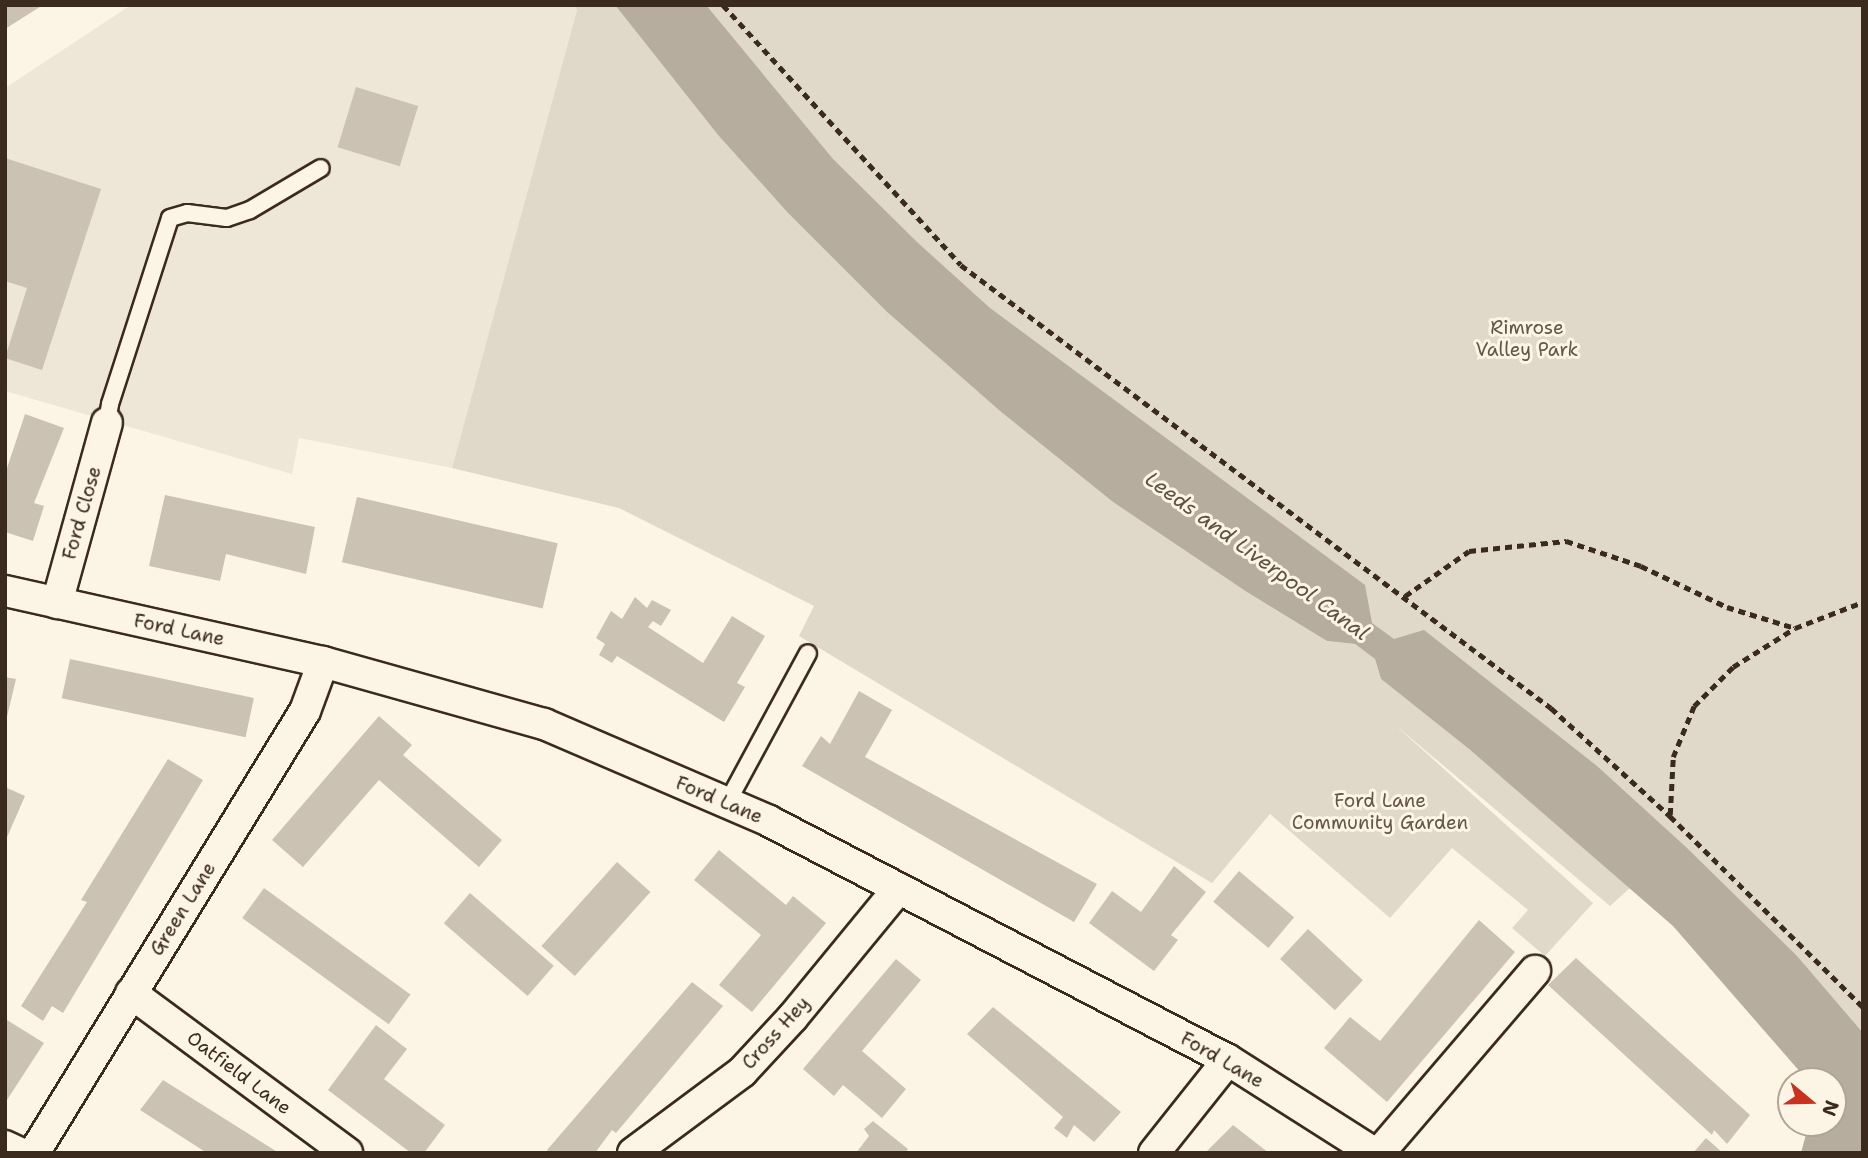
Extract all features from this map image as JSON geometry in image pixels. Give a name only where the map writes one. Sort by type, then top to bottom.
[{"type":"street","name":"Ford Close","points":[[57,603],[107,423]]},
{"type":"street","name":"Ford Lane","points":[[5,592],[323,662],[544,724],[769,821],[1228,1060],[1377,1153]]},
{"type":"street","name":"Green Lane","points":[[34,1153],[305,711],[323,662]]},
{"type":"street","name":"Cross Hey","points":[[633,1153],[742,1072],[793,1017],[898,889]]},
{"type":"street","points":[[1377,1153],[1535,971]]},
{"type":"street","name":"Oatfield Lane","points":[[131,993],[346,1153]]},
{"type":"street","points":[[1154,1153],[1228,1060]]},
{"type":"street","points":[[5,1146],[20,1153]]},
{"type":"lane","points":[[107,423],[170,218],[187,213],[227,218],[250,210],[321,168]]},
{"type":"lane","points":[[727,803],[808,653]]},
{"type":"path","points":[[723,5],[961,265],[1551,708],[1670,816],[1863,1007]]},
{"type":"path","points":[[1405,596],[1469,551],[1566,541],[1641,566],[1727,607],[1795,628]]},
{"type":"path","points":[[1670,816],[1673,757],[1694,706],[1733,667],[1795,628],[1863,602]]},
{"type":"shaded area","points":[[131,5],[574,5],[577,10],[452,468],[299,438],[292,474],[5,391],[5,88]]},
{"type":"green space","name":"Ford Lane Community Garden","points":[[574,5],[615,5],[718,135],[788,213],[887,312],[1000,411],[1113,502],[1327,641],[1355,644],[1375,659],[1381,679],[1469,749],[1630,888],[1610,906],[1394,724],[1593,903],[1545,956],[1512,928],[1528,910],[1452,848],[1390,918],[1270,814],[1212,883],[799,636],[814,606],[619,508],[452,468],[577,10]]},
{"type":"green space","name":"Rimrose Valley Park","points":[[665,5],[1863,5],[1863,1096],[1847,1078],[1847,1067],[1837,1067],[1686,895],[1133,466]]},
{"type":"water","name":"Leeds and Liverpool Canal","points":[[615,5],[706,5],[833,159],[917,242],[990,308],[1365,585],[1372,623],[1394,639],[1424,630],[1597,766],[1687,848],[1797,956],[1863,1033],[1863,1153],[1801,1153],[1805,1137],[1847,1137],[1847,1067],[1796,1067],[1673,926],[1469,749],[1381,679],[1375,659],[1355,644],[1327,641],[1247,592],[1113,502],[1000,411],[887,312],[788,213],[718,135]]},
{"type":"building","points":[[5,5],[43,5],[5,29]]},
{"type":"building","points":[[356,87],[418,106],[400,166],[338,147]]},
{"type":"building","points":[[5,158],[101,189],[42,370],[5,358],[27,288],[5,281]]},
{"type":"building","points":[[25,414],[64,428],[34,503],[44,506],[33,541],[5,532],[5,474]]},
{"type":"building","points":[[165,495],[315,527],[306,574],[226,554],[220,581],[149,566]]},
{"type":"building","points":[[357,497],[558,543],[543,609],[342,562]]},
{"type":"building","points":[[635,597],[647,608],[652,600],[671,610],[661,626],[653,621],[648,627],[703,663],[732,616],[765,636],[737,683],[745,687],[724,722],[617,656],[612,663],[599,655],[605,644],[596,638],[611,611],[622,619]]},
{"type":"building","points":[[70,659],[254,698],[246,737],[62,698]]},
{"type":"building","points":[[5,677],[16,679],[6,721],[5,721]]},
{"type":"building","points":[[859,691],[892,710],[865,757],[1097,884],[1074,922],[802,766],[821,736],[830,744]]},
{"type":"building","points":[[379,716],[412,745],[403,755],[502,840],[479,867],[379,780],[303,867],[272,840]]},
{"type":"building","points":[[168,759],[203,780],[63,1013],[52,1006],[43,1021],[21,1006],[87,902],[81,900]]},
{"type":"building","points":[[5,787],[25,796],[5,842]]},
{"type":"building","points":[[719,850],[786,905],[793,896],[826,923],[752,1012],[719,985],[761,935],[694,880]]},
{"type":"building","points":[[617,862],[650,892],[575,976],[541,946]]},
{"type":"building","points":[[1174,866],[1206,892],[1171,935],[1178,940],[1154,971],[1089,923],[1112,891],[1141,912]]},
{"type":"building","points":[[1239,871],[1294,917],[1268,948],[1213,902]]},
{"type":"building","points":[[264,888],[410,994],[389,1024],[242,918]]},
{"type":"building","points":[[470,893],[554,966],[528,996],[444,923]]},
{"type":"building","points":[[1479,920],[1515,952],[1387,1102],[1324,1048],[1350,1017],[1380,1041]]},
{"type":"building","points":[[1308,929],[1363,980],[1335,1010],[1280,959]]},
{"type":"building","points":[[1576,958],[1750,1115],[1727,1144],[1714,1130],[1712,1135],[1548,985]]},
{"type":"building","points":[[896,959],[921,980],[862,1051],[906,1089],[882,1118],[843,1085],[834,1096],[803,1069]]},
{"type":"building","points":[[692,982],[723,1006],[616,1133],[612,1130],[595,1153],[550,1153],[547,1150]]},
{"type":"building","points":[[993,1007],[1121,1112],[1094,1142],[1074,1125],[1067,1138],[1054,1128],[1063,1117],[967,1034]]},
{"type":"building","points":[[7,1020],[44,1043],[5,1103],[5,1023]]},
{"type":"building","points":[[376,1025],[407,1049],[384,1079],[445,1125],[424,1153],[411,1153],[328,1090]]},
{"type":"building","points":[[163,1080],[279,1153],[207,1153],[140,1110]]},
{"type":"building","points":[[873,1121],[908,1149],[905,1153],[856,1153],[869,1136],[864,1129]]},
{"type":"building","points":[[1233,1125],[1269,1153],[1205,1153]]},
{"type":"building","points":[[1706,1138],[1723,1153],[1693,1153]]}]
